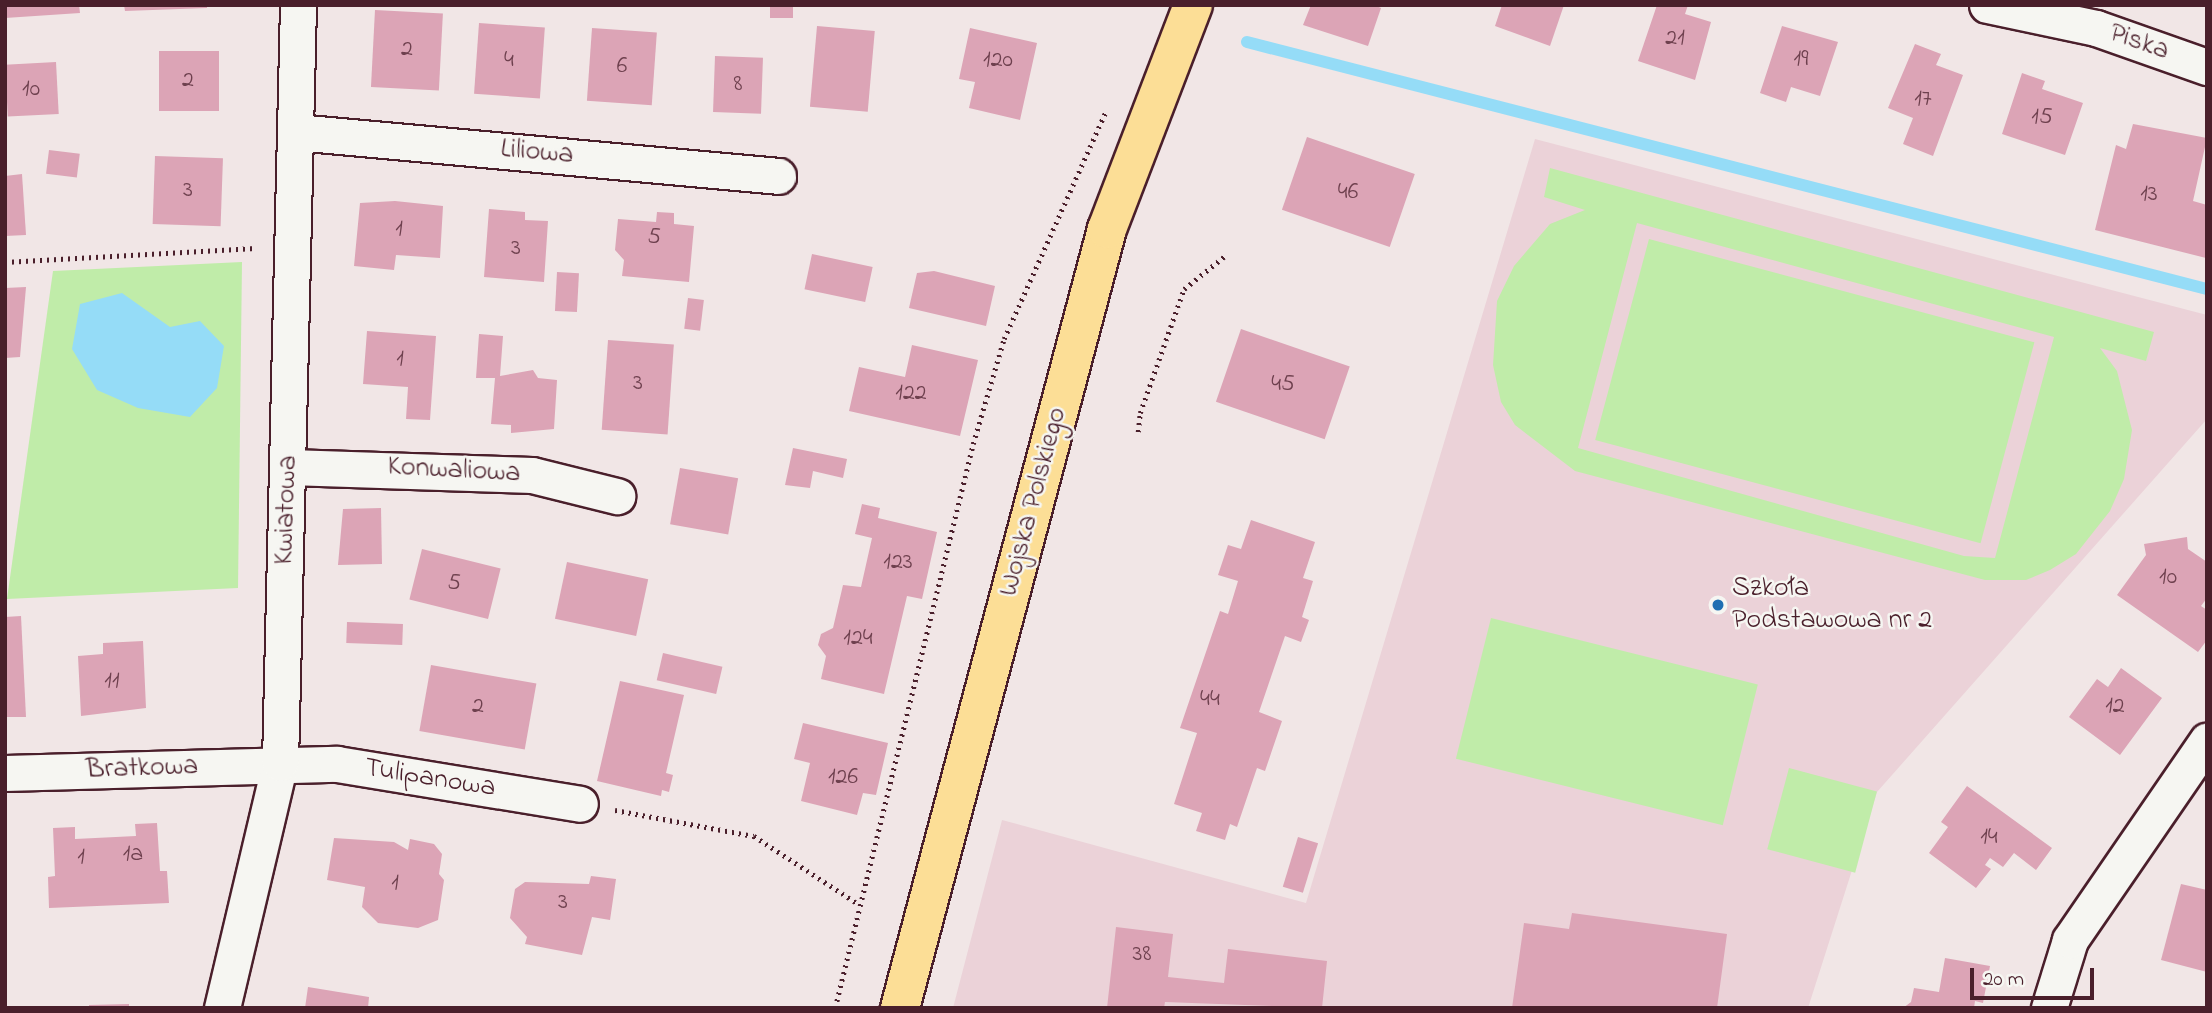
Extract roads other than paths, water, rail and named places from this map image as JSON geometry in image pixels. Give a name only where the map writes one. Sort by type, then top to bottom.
[{"type":"main road","name":"Wojska Polskiego","points":[[900,1008],[1107,229],[1193,5]]},
{"type":"street","name":"Kwiatowa","points":[[222,1008],[279,763],[289,467],[298,5]]},
{"type":"street","name":"Piska","points":[[1987,5],[2096,28],[2207,67]]},
{"type":"street","name":"Liliowa","points":[[296,132],[778,176]]},
{"type":"street","name":"Konwaliowa","points":[[289,467],[445,468],[532,475],[617,496]]},
{"type":"street","points":[[2049,1008],[2070,940],[2207,741]]},
{"type":"street","name":"Bratkowa","points":[[5,773],[279,763]]},
{"type":"street","name":"Tulipanowa","points":[[279,763],[337,764],[580,804]]},
{"type":"water","points":[[122,293],[170,327],[200,321],[224,346],[217,388],[190,417],[138,408],[97,390],[72,349],[80,304]]},
{"type":"waterway","points":[[1247,42],[2207,289]]},
{"type":"place","name":"Szkoła Podstawowa nr 2","points":[[1718,605]]}]
